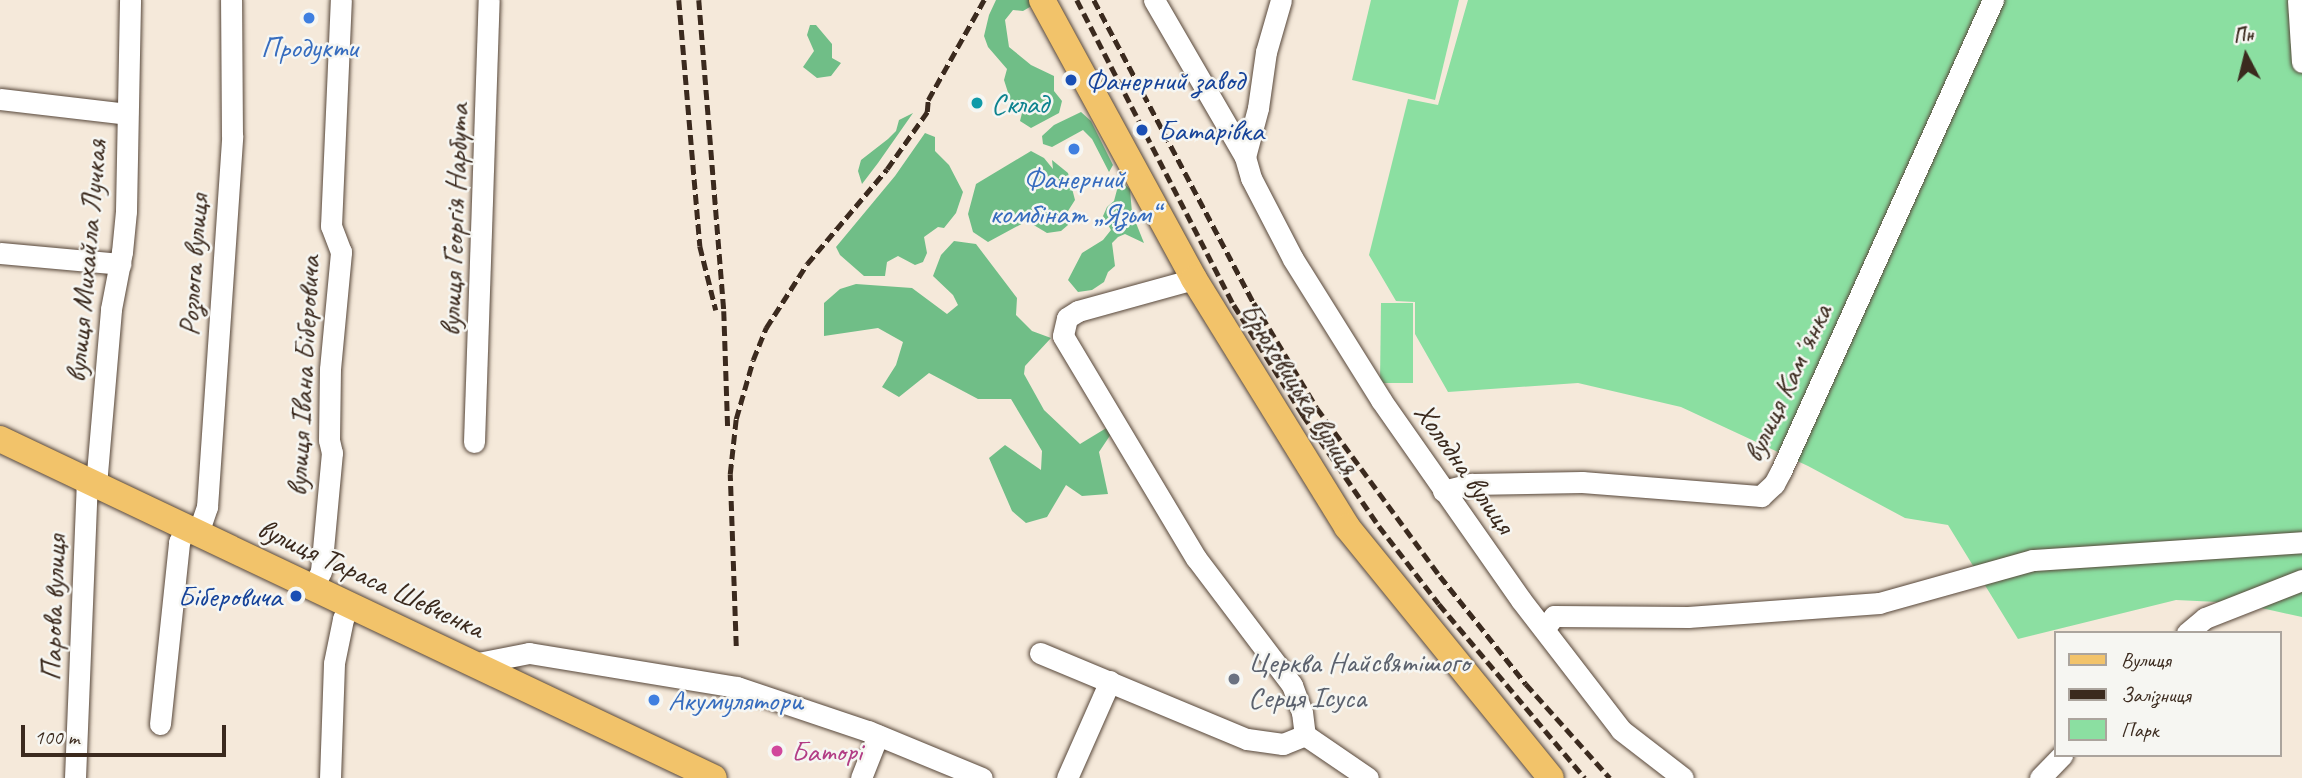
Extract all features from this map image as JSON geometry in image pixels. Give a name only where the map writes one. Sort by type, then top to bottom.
[{"type":"main road","name":"Брюховицька вулиця","points":[[1042,0],[1194,279],[1347,527],[1550,778]]},
{"type":"main road","name":"вулиця Тараса Шевченка","points":[[0,439],[714,778]]},
{"type":"street","name":"вулиця Михайла Лучкая","points":[[92,483],[111,309],[126,211],[130,0]]},
{"type":"street","name":"Розлога вулиця","points":[[160,724],[179,542],[192,531],[207,507],[232,136],[231,0]]},
{"type":"street","name":"вулиця Івана Біберовича","points":[[313,587],[321,571],[332,453],[329,440],[330,369],[341,252],[331,226],[341,0]]},
{"type":"street","name":"вулиця Георгія Нарбута","points":[[474,442],[489,0]]},
{"type":"street","name":"Холодна вулиця","points":[[1154,0],[1245,157],[1251,178],[1293,259],[1381,400],[1521,600],[1621,730],[1683,778]]},
{"type":"street","points":[[1245,157],[1258,108],[1266,52],[1281,0]]},
{"type":"street","name":"вулиця Камʼянка","points":[[1443,491],[1498,483],[1614,483],[1720,495],[1761,496],[1774,484],[1781,471],[1993,0]]},
{"type":"street","points":[[2298,0],[2302,62]]},
{"type":"street","points":[[0,99],[127,114]]},
{"type":"street","points":[[0,253],[120,264]]},
{"type":"street","points":[[1194,279],[1078,311],[1067,318],[1063,336],[1196,558],[1292,685],[1302,712],[1306,735],[1368,778]]},
{"type":"street","name":"Парова вулиця","points":[[75,778],[92,483]]},
{"type":"street","points":[[1545,628],[1554,616],[1688,617],[1879,603],[2033,560],[2302,542]]},
{"type":"street","points":[[2189,631],[2205,618],[2302,580]]},
{"type":"street","points":[[330,778],[334,663],[343,619],[349,605]]},
{"type":"street","points":[[473,664],[529,653],[737,687],[878,735],[982,778]]},
{"type":"street","points":[[1040,653],[1247,738],[1283,744],[1306,735]]},
{"type":"street","points":[[1067,778],[1110,681]]},
{"type":"street","points":[[861,778],[878,735]]},
{"type":"street","points":[[2040,778],[2060,757]]},
{"type":"green space","points":[[996,0],[1033,0],[1035,4],[1023,11],[1013,10],[1005,20],[1009,47],[1031,65],[1054,76],[1054,91],[1062,101],[1059,113],[1031,128],[1020,121],[1022,113],[1012,105],[1004,80],[1007,69],[988,47],[984,36]]},
{"type":"green space","points":[[1371,0],[1459,0],[1435,100],[1352,80]]},
{"type":"green space","points":[[1468,0],[2302,0],[2302,617],[2239,603],[2176,600],[2018,639],[1948,525],[1905,518],[1808,466],[1681,407],[1578,383],[1448,392],[1415,334],[1415,302],[1396,301],[1369,255],[1408,99],[1438,105]]},
{"type":"green space","points":[[810,25],[816,25],[832,44],[832,58],[841,63],[831,76],[817,78],[803,67],[814,51],[807,35]]},
{"type":"green space","points":[[1081,112],[1091,121],[1113,165],[1109,172],[1092,139],[1083,130],[1052,147],[1043,144],[1042,136],[1054,125]]},
{"type":"green space","points":[[913,113],[862,184],[858,171],[861,160],[896,131],[899,120]]},
{"type":"green space","points":[[925,133],[935,137],[935,151],[949,165],[963,192],[956,213],[944,228],[938,227],[924,237],[927,253],[923,262],[915,265],[898,256],[887,262],[885,276],[864,276],[840,255],[836,247],[895,176]]},
{"type":"green space","points":[[1031,151],[1044,158],[1053,169],[1052,160],[1068,173],[1075,200],[1068,211],[1068,225],[1061,231],[1047,233],[1027,221],[988,242],[973,232],[968,214],[976,184]]},
{"type":"green space","points":[[1123,183],[1130,189],[1132,213],[1144,243],[1125,234],[1118,237],[1112,243],[1115,266],[1108,272],[1104,282],[1092,290],[1078,292],[1068,280],[1082,253],[1103,240],[1111,230],[1103,216],[1114,201],[1118,186]]},
{"type":"green space","points":[[954,241],[976,244],[1017,298],[1016,315],[1032,331],[1051,338],[1025,366],[1024,374],[1044,410],[1080,444],[1108,427],[1111,434],[1099,452],[1108,494],[1082,496],[1066,485],[1047,517],[1026,523],[1012,511],[989,458],[1005,445],[1041,470],[1042,451],[1011,399],[978,399],[929,373],[899,397],[882,387],[896,365],[903,342],[878,328],[824,336],[824,303],[840,289],[856,284],[912,288],[947,314],[958,305],[953,295],[933,276],[941,255]]},
{"type":"green space","points":[[1381,303],[1413,303],[1413,383],[1380,383]]},
{"type":"railway","points":[[679,0],[700,246],[716,310]]},
{"type":"railway","points":[[699,0],[724,311],[728,429]]},
{"type":"railway","points":[[736,646],[730,474],[736,419],[753,360],[766,328],[807,264],[887,169],[927,112],[928,100],[984,0]]},
{"type":"railway","points":[[1077,0],[1234,305],[1303,415],[1379,526],[1439,604],[1585,778]]},
{"type":"railway","points":[[1094,0],[1254,303],[1317,408],[1440,576],[1526,684],[1610,778]]},
{"type":"place","name":"Продукти","points":[[309,18]]},
{"type":"place","name":"Фанерний завод","points":[[1071,80]]},
{"type":"place","name":"Склад","points":[[977,103]]},
{"type":"place","name":"Батарівка","points":[[1142,130]]},
{"type":"place","name":"Фанерний комбінат „Язьм“","points":[[1074,149]]},
{"type":"place","name":"Біберовича","points":[[296,596]]},
{"type":"place","name":"Церква Найсвятішого Серця Ісуса","points":[[1234,679]]},
{"type":"place","name":"Акумулятори","points":[[654,700]]},
{"type":"place","name":"Баторі","points":[[777,751]]}]
